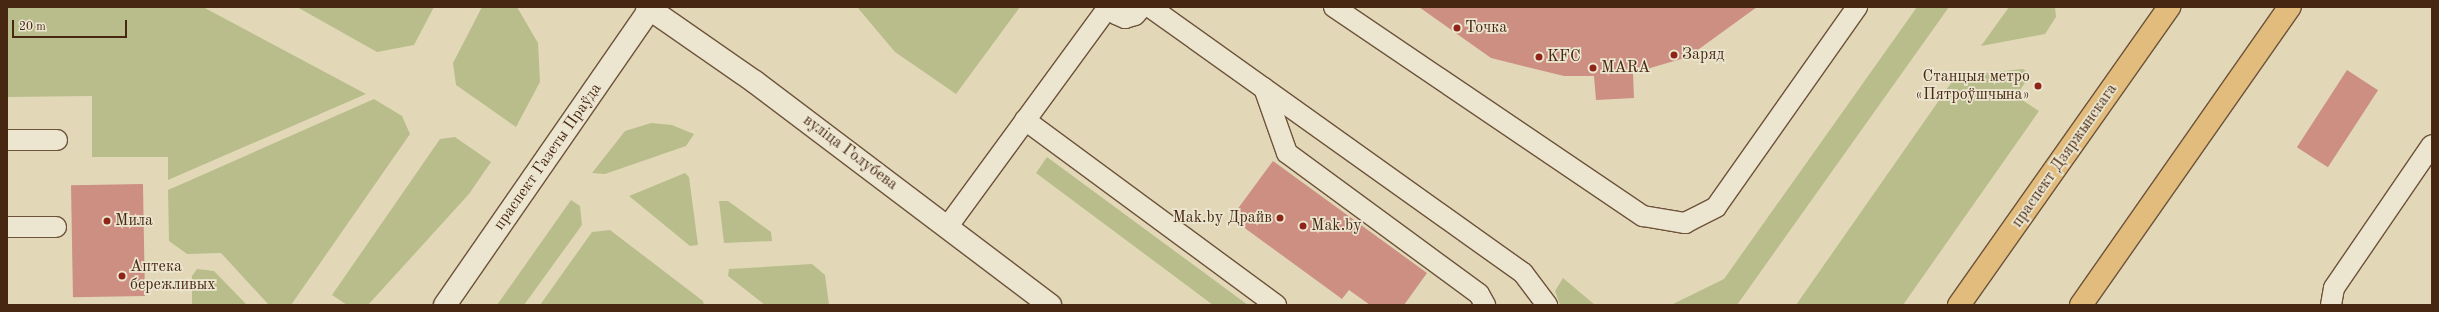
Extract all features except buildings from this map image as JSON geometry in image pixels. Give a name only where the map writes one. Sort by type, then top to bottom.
[{"type":"main road","name":"праспект Дзяржынскага","points":[[1959,305],[2169,7]]},
{"type":"main road","points":[[2081,305],[2290,7]]},
{"type":"main road","name":"вуліца Голубева","points":[[648,8],[755,82],[948,226],[1050,305]]},
{"type":"main road","name":"праспект Газеты Праўда","points":[[445,305],[648,8]]},
{"type":"lane","points":[[948,226],[1108,7]]},
{"type":"lane","points":[[1112,7],[1116,14],[1125,18],[1135,15],[1142,7]]},
{"type":"lane","points":[[1334,7],[1643,216],[1685,223],[1716,207],[1857,7]]},
{"type":"lane","points":[[1163,10],[1264,88],[1522,273],[1547,305]]},
{"type":"lane","points":[[1264,88],[1287,153],[1485,301]]},
{"type":"lane","points":[[1025,120],[1276,305]]},
{"type":"lane","points":[[7,140],[57,140]]},
{"type":"lane","points":[[2331,305],[2334,288],[2432,145]]},
{"type":"lane","points":[[7,228],[56,227]]},
{"type":"green space","points":[[7,7],[203,7],[366,94],[168,180],[168,157],[92,157],[92,96],[7,97]]},
{"type":"green space","points":[[297,7],[434,7],[414,45],[377,52]]},
{"type":"green space","points":[[482,7],[517,7],[538,43],[540,82],[516,127],[456,85],[453,63]]},
{"type":"green space","points":[[857,7],[1020,7],[956,94],[895,52]]},
{"type":"green space","points":[[1917,7],[1949,7],[1737,305],[1671,305],[1724,279]]},
{"type":"green space","points":[[2009,7],[2055,7],[2056,17],[2045,34],[1981,46]]},
{"type":"green space","points":[[2023,69],[2031,74],[2016,96],[2039,111],[1903,305],[1796,305],[1956,76]]},
{"type":"green space","points":[[374,99],[402,116],[410,134],[291,305],[269,305],[221,253],[187,254],[169,241],[168,190]]},
{"type":"green space","points":[[651,123],[672,125],[694,134],[686,146],[605,174],[592,173],[625,131]]},
{"type":"green space","points":[[455,137],[491,162],[469,194],[368,305],[347,305],[332,295],[440,139]]},
{"type":"green space","points":[[1047,157],[1248,305],[1213,305],[1036,173]]},
{"type":"green space","points":[[685,173],[689,177],[698,245],[690,246],[629,196]]},
{"type":"green space","points":[[571,200],[580,206],[582,225],[524,305],[497,305]]},
{"type":"green space","points":[[719,201],[728,201],[771,232],[772,241],[724,243]]},
{"type":"green space","points":[[610,230],[703,301],[704,305],[540,305],[592,232]]},
{"type":"green space","points":[[812,264],[825,275],[829,305],[765,305],[728,276],[729,269]]},
{"type":"green space","points":[[197,269],[214,271],[247,305],[192,305],[192,276]]},
{"type":"green space","points":[[1563,278],[1595,305],[1560,305],[1555,291]]},
{"type":"place","name":"Точка","points":[[1457,28]]},
{"type":"place","name":"Заряд","points":[[1674,55]]},
{"type":"place","name":"KFC","points":[[1539,57]]},
{"type":"place","name":"MARA","points":[[1593,68]]},
{"type":"place","name":"Станцыя метро «Пятроўшчына»","points":[[2038,86]]},
{"type":"place","name":"Маk.by Драйв","points":[[1280,218]]},
{"type":"place","name":"Мила","points":[[107,221]]},
{"type":"place","name":"Mak.by","points":[[1303,226]]},
{"type":"place","name":"Аптека бережливых","points":[[122,276]]}]
